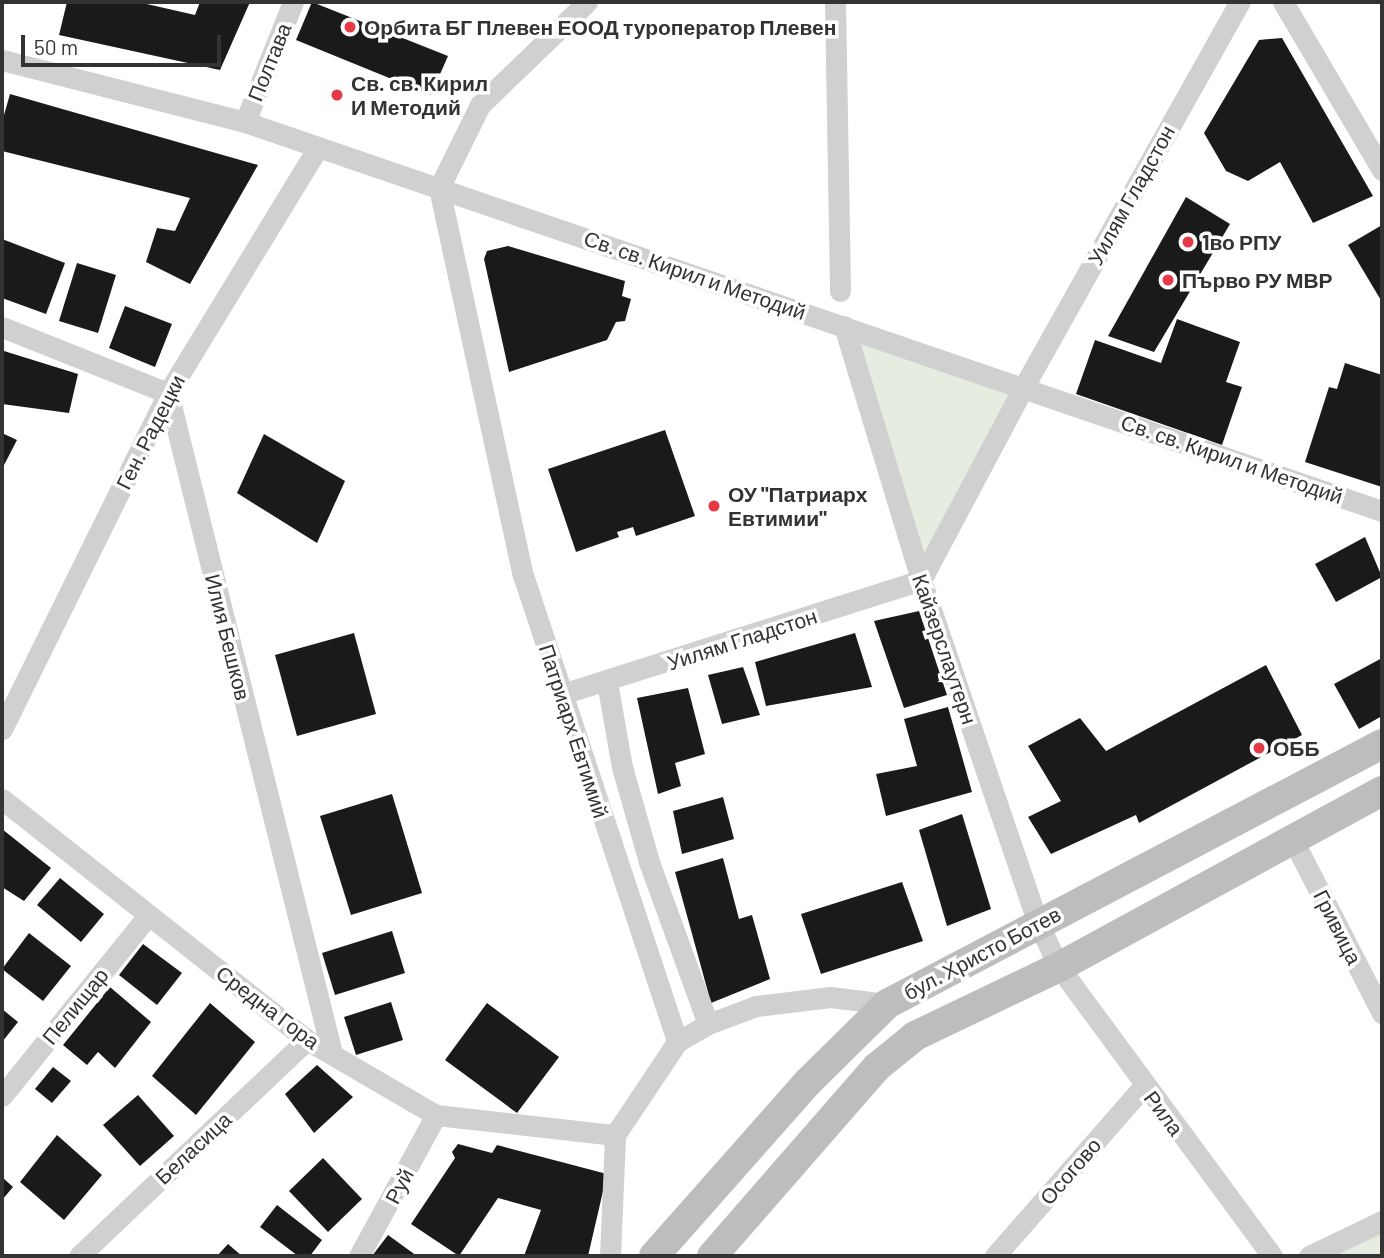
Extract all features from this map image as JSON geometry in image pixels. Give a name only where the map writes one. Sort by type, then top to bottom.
[{"type":"main road","name":"бул. Христо Ботев","points":[[654,1256],[807,1083],[887,1004],[1382,744]]},
{"type":"main road","name":"бул. Христо Ботев","points":[[712,1256],[877,1067],[915,1036],[1059,967],[1382,791]]},
{"type":"street","name":"Полтава","points":[[245,122],[293,2]]},
{"type":"street","points":[[439,188],[480,105],[587,2]]},
{"type":"street","points":[[835,2],[840,291]]},
{"type":"street","name":"Уилям Гладстон","points":[[562,694],[607,682],[922,580],[1023,388],[1240,2]]},
{"type":"street","points":[[1283,2],[1382,170]]},
{"type":"street","name":"Св. св. Кирил и Методий","points":[[2,60],[245,122],[1382,511]]},
{"type":"street","name":"Ген. Радецки","points":[[2,729],[168,393],[318,147]]},
{"type":"street","name":"Патриарх Евтимий","points":[[439,188],[523,575],[677,1042]]},
{"type":"street","name":"Кайзерслаутерн","points":[[844,326],[922,580],[1038,923],[1059,967]]},
{"type":"street","points":[[2,327],[168,393]]},
{"type":"street","name":"Илия Бешков","points":[[168,393],[332,1053]]},
{"type":"street","name":"Патриарх Евтимий","points":[[607,682],[622,767],[649,862],[708,1024]]},
{"type":"street","name":"Средна Гора","points":[[2,799],[307,1040],[436,1115],[615,1135]]},
{"type":"street","name":"Гривица","points":[[1293,840],[1382,1013]]},
{"type":"street","name":"Пелищар","points":[[2,1096],[148,916]]},
{"type":"street","name":"Рила","points":[[1059,967],[1144,1086],[1272,1256]]},
{"type":"street","points":[[610,1256],[615,1135],[677,1042],[708,1024],[756,1006],[830,996],[887,1004]]},
{"type":"street","name":"Беласица","points":[[79,1256],[307,1040]]},
{"type":"street","name":"Осогово","points":[[995,1256],[1144,1086]]},
{"type":"street","name":"Руй","points":[[359,1256],[436,1115]]},
{"type":"street","points":[[1309,1256],[1382,1220]]},
{"type":"shaded area","points":[[844,326],[1023,388],[921,580]]},
{"type":"shaded area","points":[[1382,1221],[1382,1256],[1309,1256]]},
{"type":"building","points":[[67,2],[138,2],[195,15],[200,2],[250,2],[220,70],[59,35]]},
{"type":"building","points":[[312,2],[448,56],[431,95],[296,40]]},
{"type":"building","points":[[1282,38],[1373,196],[1313,223],[1280,162],[1248,181],[1226,171],[1204,133],[1259,40]]},
{"type":"building","points":[[10,94],[258,165],[190,284],[146,262],[157,228],[175,231],[190,198],[2,151],[2,122]]},
{"type":"building","name":"Първо РУ МВР","points":[[1186,197],[1230,224],[1154,352],[1108,336]]},
{"type":"building","points":[[1382,225],[1382,302],[1348,245]]},
{"type":"building","points":[[2,239],[65,263],[46,314],[2,298]]},
{"type":"building","points":[[508,246],[625,281],[622,296],[631,299],[625,321],[616,322],[607,340],[509,372],[484,259],[487,251]]},
{"type":"building","points":[[77,263],[116,275],[98,333],[59,321]]},
{"type":"building","points":[[125,306],[172,324],[155,367],[109,348]]},
{"type":"building","points":[[1177,319],[1240,342],[1226,382],[1242,387],[1222,445],[1076,394],[1095,340],[1161,363]]},
{"type":"building","points":[[4,351],[78,374],[69,413],[2,404]]},
{"type":"building","points":[[1345,363],[1382,375],[1382,487],[1305,462],[1329,387],[1337,389]]},
{"type":"building","points":[[665,430],[695,516],[636,536],[633,527],[617,532],[619,537],[576,552],[548,469]]},
{"type":"building","points":[[2,433],[17,440],[2,469]]},
{"type":"building","points":[[264,434],[345,481],[317,543],[237,493]]},
{"type":"building","points":[[1365,537],[1382,577],[1336,602],[1315,564]]},
{"type":"building","points":[[919,611],[947,695],[904,708],[874,621]]},
{"type":"building","points":[[354,633],[376,714],[297,736],[275,655]]},
{"type":"building","points":[[855,633],[872,687],[766,706],[755,662]]},
{"type":"building","points":[[1382,658],[1382,716],[1359,729],[1334,684]]},
{"type":"building","points":[[1266,665],[1302,735],[1139,823],[1136,815],[1051,854],[1028,817],[1061,801],[1028,746],[1080,718],[1106,751]]},
{"type":"building","points":[[743,667],[760,715],[722,724],[708,675]]},
{"type":"building","points":[[688,688],[705,754],[675,763],[681,786],[658,794],[637,698]]},
{"type":"building","points":[[948,707],[972,792],[886,816],[876,774],[917,766],[904,719]]},
{"type":"building","points":[[392,794],[422,893],[351,915],[320,816]]},
{"type":"building","points":[[723,797],[734,839],[682,854],[673,811]]},
{"type":"building","points":[[962,814],[991,909],[947,926],[919,830]]},
{"type":"building","points":[[2,829],[51,868],[24,901],[2,887]]},
{"type":"building","points":[[723,858],[739,919],[752,915],[770,979],[711,1003],[675,872]]},
{"type":"building","points":[[60,878],[104,914],[81,942],[37,905]]},
{"type":"building","points":[[902,882],[923,941],[821,974],[801,914]]},
{"type":"building","points":[[392,931],[405,973],[335,995],[322,953]]},
{"type":"building","points":[[29,933],[71,966],[43,1001],[2,969]]},
{"type":"building","points":[[143,944],[182,973],[157,1005],[119,975]]},
{"type":"building","points":[[110,987],[151,1022],[115,1068],[98,1052],[87,1065],[63,1045]]},
{"type":"building","points":[[391,1002],[403,1040],[356,1055],[344,1017]]},
{"type":"building","points":[[210,1003],[255,1042],[196,1115],[152,1076]]},
{"type":"building","points":[[487,1003],[559,1057],[517,1113],[445,1060]]},
{"type":"building","points":[[2,1009],[18,1022],[2,1042]]},
{"type":"building","points":[[317,1065],[353,1097],[314,1133],[285,1094]]},
{"type":"building","points":[[53,1067],[71,1081],[52,1103],[35,1089]]},
{"type":"building","points":[[138,1095],[174,1136],[140,1166],[103,1125]]},
{"type":"building","points":[[57,1135],[102,1175],[64,1220],[20,1182]]},
{"type":"building","points":[[458,1144],[492,1153],[497,1145],[607,1174],[588,1256],[524,1256],[541,1210],[498,1198],[459,1256],[411,1224],[455,1158],[452,1152]]},
{"type":"building","points":[[323,1158],[362,1199],[328,1232],[289,1191]]},
{"type":"building","points":[[2,1177],[13,1187],[2,1200]]},
{"type":"building","points":[[277,1205],[322,1240],[310,1256],[298,1256],[260,1227]]},
{"type":"building","points":[[388,1235],[417,1256],[372,1256]]},
{"type":"building","points":[[228,1244],[242,1256],[217,1256]]},
{"type":"place","name":"Орбита БГ Плевен ЕООД туроператор Плевен","points":[[350,27]]},
{"type":"place","name":"Св. св. Кирил И Методий","points":[[337,95]]},
{"type":"place","name":"1во РПУ","points":[[1188,242]]},
{"type":"place","name":"Първо РУ МВР","points":[[1168,280]]},
{"type":"place","name":"ОУ \"Патриарх Евтимии\"","points":[[714,506]]},
{"type":"place","name":"ОББ","points":[[1259,748]]}]
